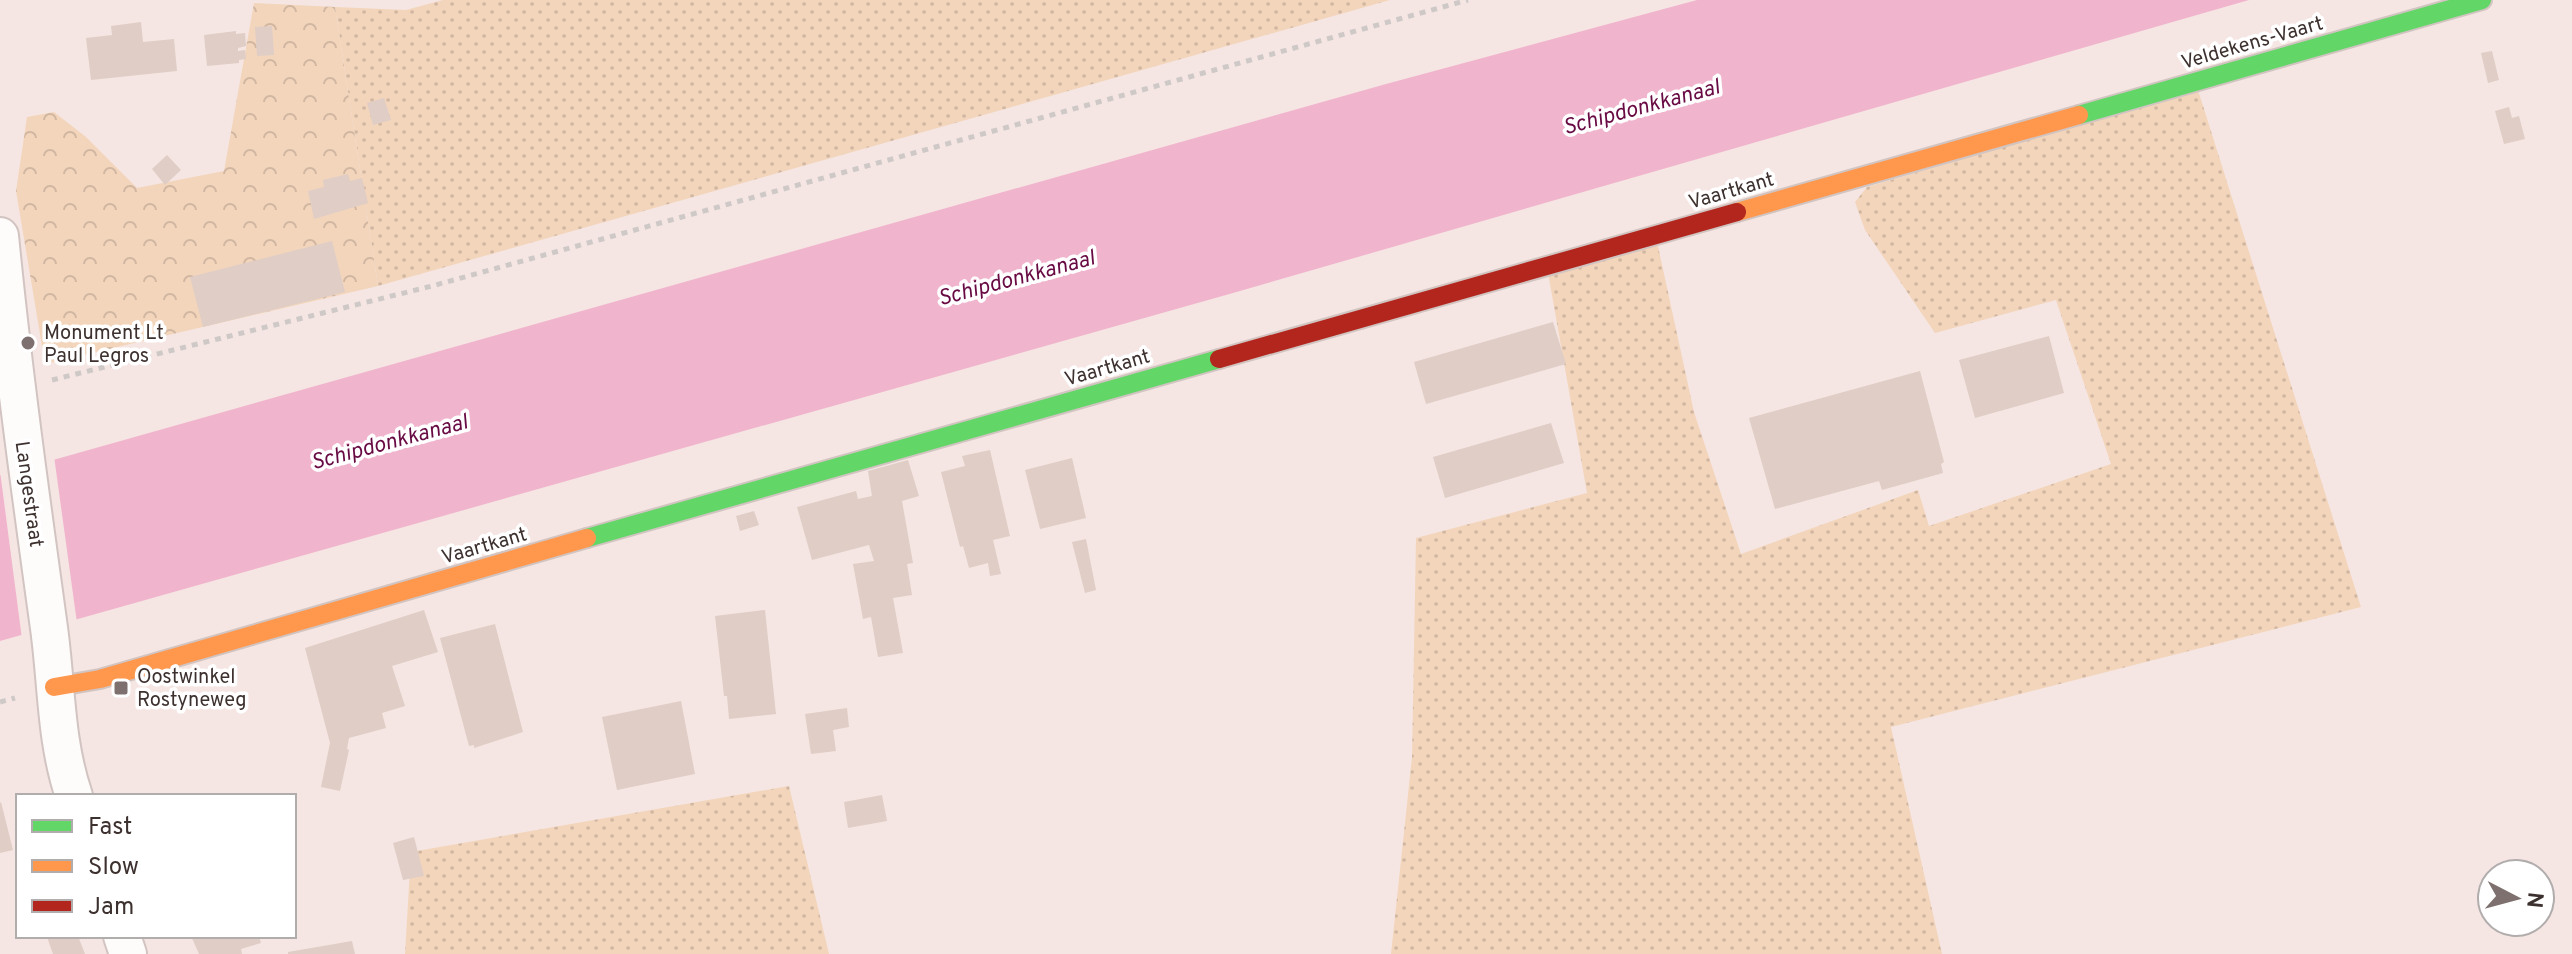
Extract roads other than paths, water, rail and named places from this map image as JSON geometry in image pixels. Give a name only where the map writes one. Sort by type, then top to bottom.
[{"type":"street","name":"Veldekens-Vaart","points":[[2172,87],[2482,0]]},
{"type":"street","name":"Vaartkant","points":[[54,671],[100,679],[2172,87]]},
{"type":"street","name":"Langestraat","points":[[0,236],[18,406],[54,671],[58,733],[73,794]]},
{"type":"water","name":"Schipdonkkanaal","points":[[1697,0],[2249,0],[1233,293],[0,641],[0,475],[1386,84]]},
{"type":"place","name":"Monument Lt Paul Legros","points":[[28,343]]},
{"type":"place","name":"Oostwinkel Rostyneweg","points":[[121,688]]}]
